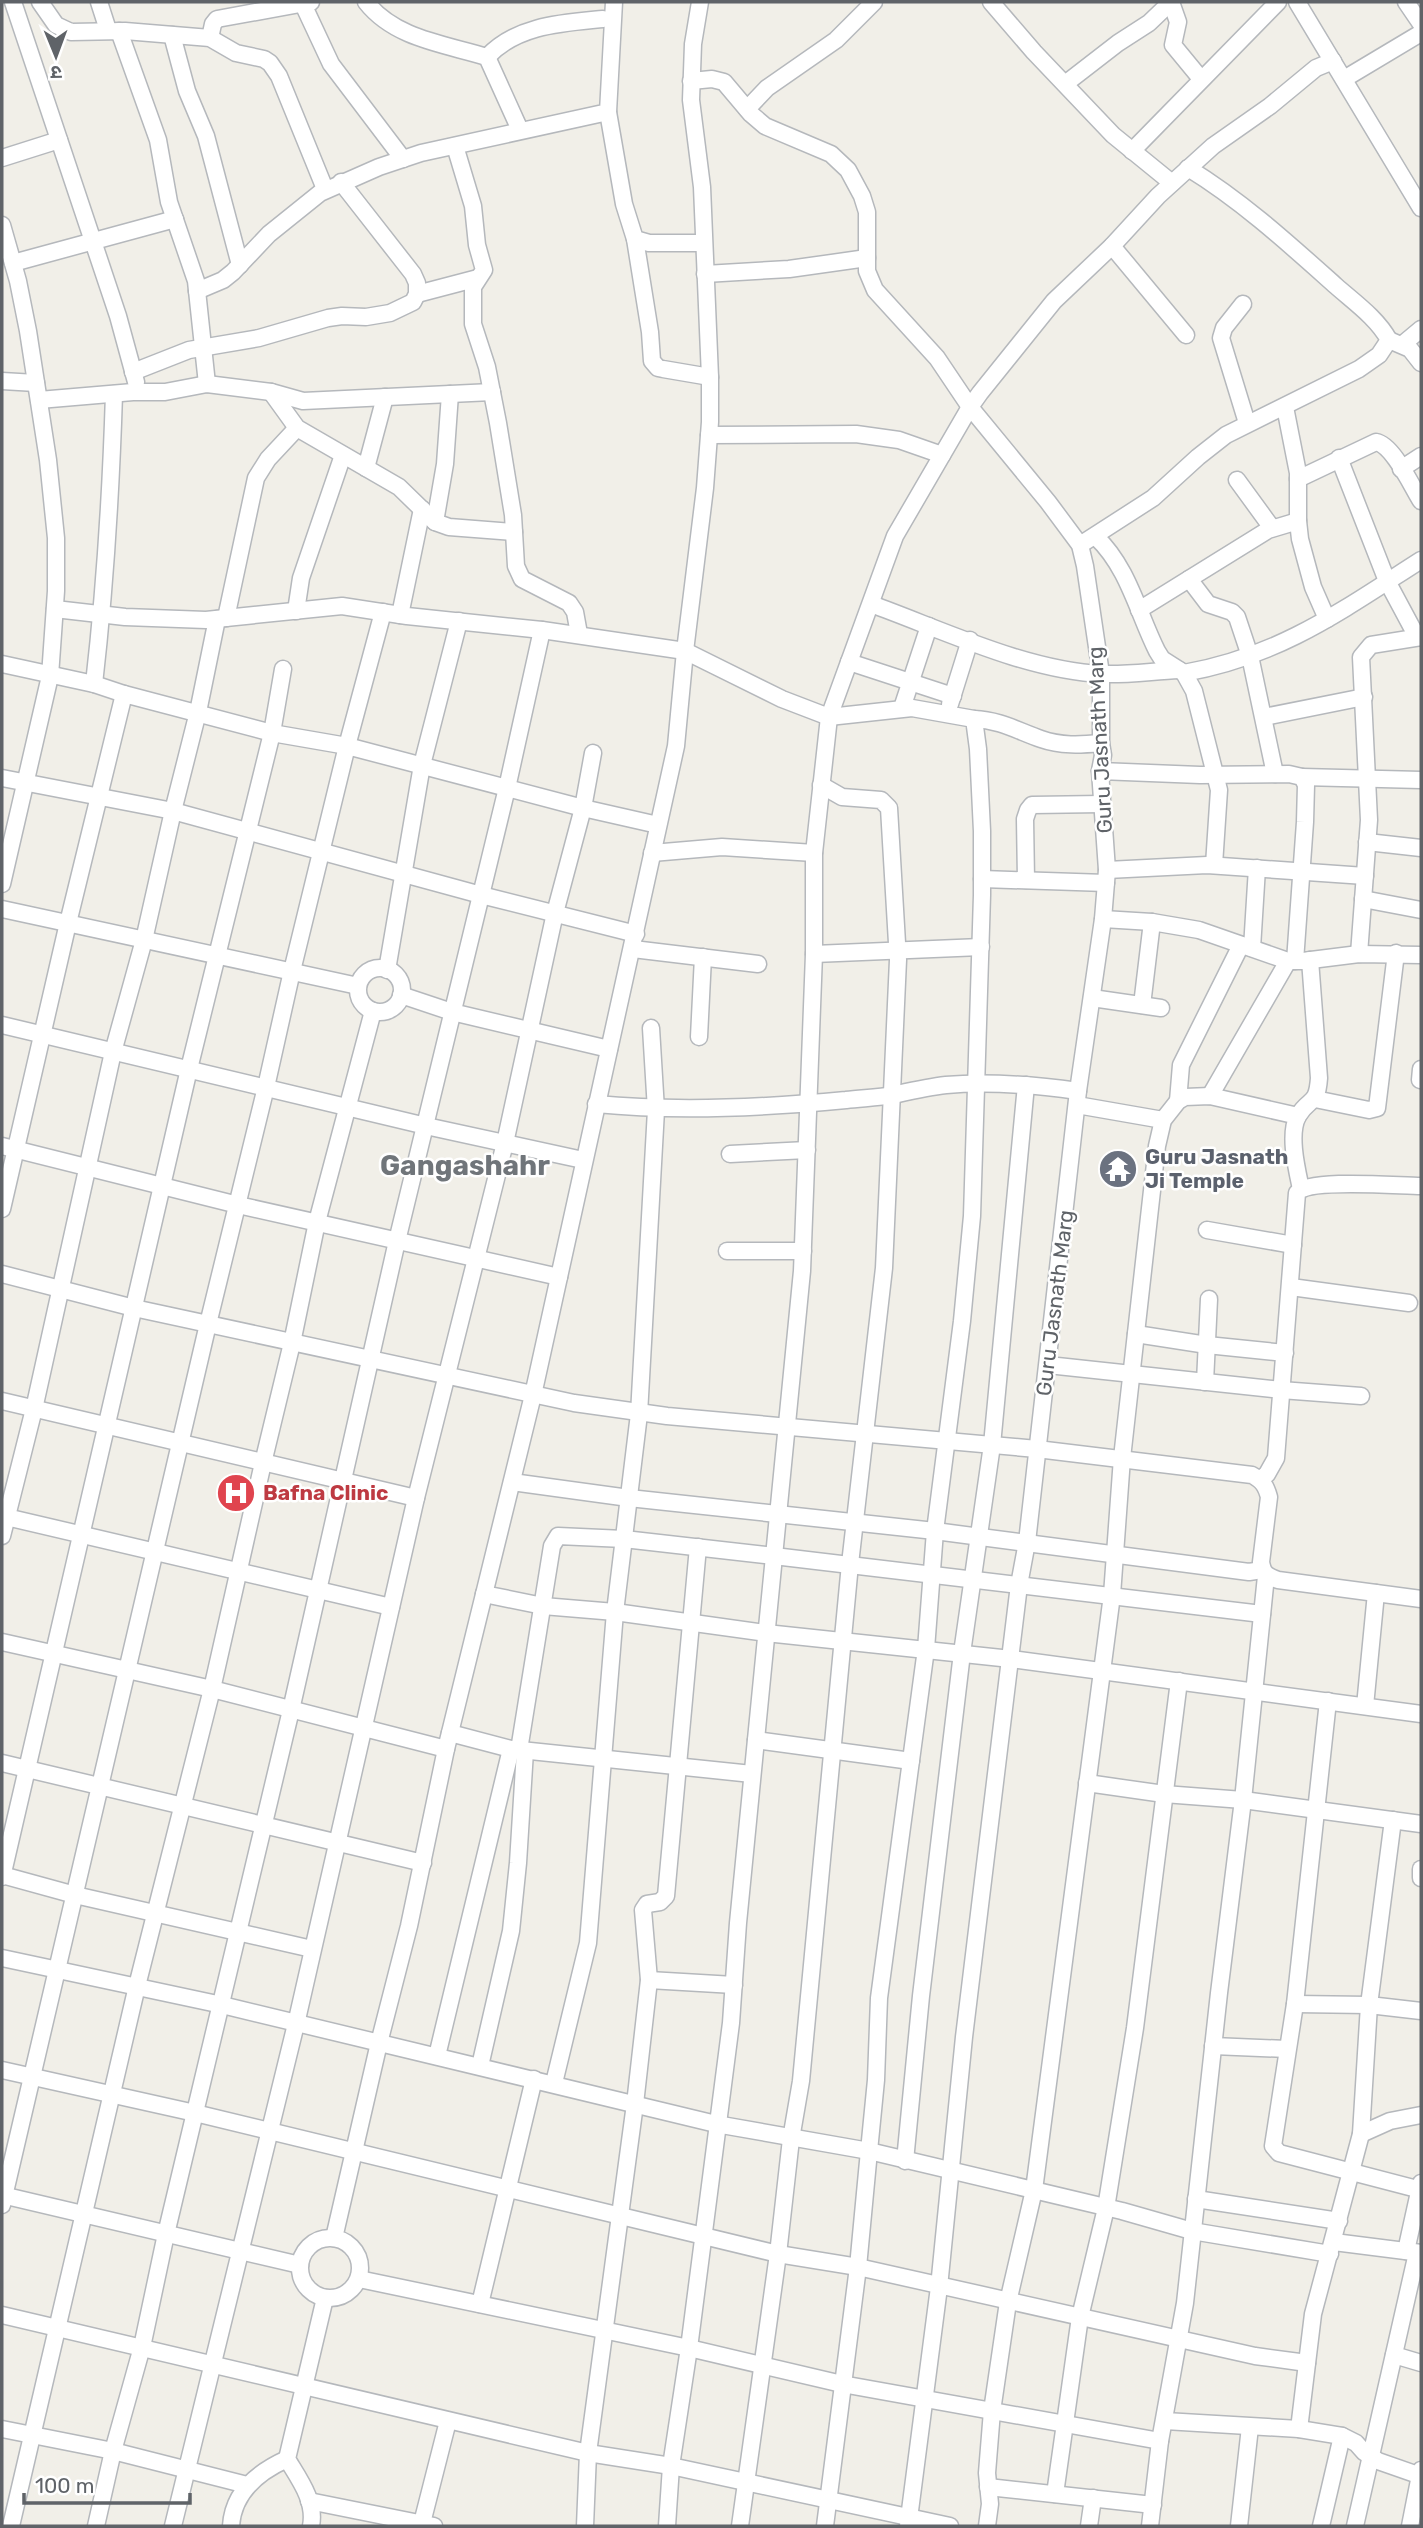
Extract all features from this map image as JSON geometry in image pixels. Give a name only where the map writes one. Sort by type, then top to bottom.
[{"type":"street","points":[[13,2],[118,316],[139,392]]},
{"type":"street","points":[[40,2],[56,25],[62,29],[210,38],[236,53],[264,59],[275,69],[325,189]]},
{"type":"street","points":[[99,2],[158,140],[167,193],[188,253],[197,291],[206,384]]},
{"type":"street","points":[[210,38],[213,24],[218,19],[306,2],[331,64],[403,159]]},
{"type":"street","points":[[366,2],[377,15],[407,33],[487,57],[520,130]]},
{"type":"street","points":[[614,2],[608,112],[624,204],[635,239],[652,361],[658,368],[710,377]]},
{"type":"street","points":[[334,2238],[423,1863],[450,1732],[533,1395],[679,731],[709,435],[710,377],[702,187],[693,123],[691,81],[700,2]]},
{"type":"street","points":[[747,109],[767,88],[836,40],[874,2]]},
{"type":"street","points":[[991,2],[1112,135],[1172,183]]},
{"type":"street","points":[[1065,84],[1149,23],[1171,2],[1178,22],[1172,45],[1201,79]]},
{"type":"street","points":[[1132,151],[1278,2]]},
{"type":"street","points":[[1297,2],[1421,208]]},
{"type":"street","points":[[1406,2],[1421,24]]},
{"type":"street","points":[[487,57],[502,43],[532,29],[603,19]]},
{"type":"street","points":[[1344,79],[1421,33]]},
{"type":"street","points":[[172,36],[185,84],[206,136],[240,265]]},
{"type":"street","points":[[667,2526],[671,2466],[689,2348],[734,1985],[752,1774],[799,1312],[810,1102],[814,853],[829,717],[895,536],[970,407],[1048,308],[1172,183],[1317,68],[1333,61]]},
{"type":"street","name":"Guru Jasnath Marg","points":[[691,81],[712,79],[724,82],[765,126],[831,154],[848,170],[867,212],[867,271],[875,290],[937,358],[970,407],[1080,545],[1101,674],[1103,755],[1100,771],[1106,877],[1102,919],[964,2037],[939,2287],[909,2522]]},
{"type":"street","points":[[197,291],[223,280],[277,227],[325,189],[341,182],[403,159],[520,130],[608,112]]},
{"type":"street","points":[[2,158],[59,140]]},
{"type":"street","points":[[417,294],[483,275],[473,206],[455,146]]},
{"type":"street","points":[[1188,168],[1209,181],[1288,243],[1421,363]]},
{"type":"street","points":[[134,372],[202,347],[248,340],[328,318],[390,313],[409,305],[417,294],[417,283],[406,264],[341,182]]},
{"type":"street","points":[[13,263],[175,219]]},
{"type":"street","points":[[2,225],[28,331],[48,460],[56,538],[50,676],[2,884]]},
{"type":"street","points":[[635,239],[649,243],[703,243]]},
{"type":"street","points":[[1112,246],[1186,335]]},
{"type":"street","points":[[705,274],[780,270],[866,258]]},
{"type":"street","points":[[478,278],[471,294],[473,324],[492,392],[518,574],[522,579],[569,603],[575,612],[579,634]]},
{"type":"street","points":[[1243,304],[1224,327],[1221,338],[1247,423]]},
{"type":"street","points":[[1080,545],[1153,498],[1198,457],[1247,423],[1359,369],[1396,342],[1421,329]]},
{"type":"street","points":[[2,381],[36,383]]},
{"type":"street","points":[[39,400],[165,392],[206,384],[271,392],[303,401],[492,392]]},
{"type":"street","points":[[271,392],[297,428],[408,494],[435,522],[449,527],[514,532]]},
{"type":"street","points":[[94,684],[102,615],[114,394]]},
{"type":"street","points":[[435,522],[445,464],[450,394]]},
{"type":"street","points":[[366,468],[386,397]]},
{"type":"street","points":[[1285,407],[1298,479],[1298,521],[1304,558],[1327,619]]},
{"type":"street","points":[[2,1536],[4,1516],[33,1409],[89,1168],[113,1052],[144,940],[173,811],[256,478],[268,459],[297,428]]},
{"type":"street","points":[[709,435],[856,434],[899,440],[942,455]]},
{"type":"street","points":[[1298,479],[1376,442],[1387,447],[1421,501]]},
{"type":"street","points":[[296,611],[301,578],[343,455]]},
{"type":"street","points":[[1401,469],[1421,456]]},
{"type":"street","points":[[1339,458],[1387,581],[1419,637],[1371,645],[1364,652],[1361,663],[1368,778],[1367,842],[1359,954]]},
{"type":"street","points":[[1237,480],[1272,528]]},
{"type":"street","points":[[400,615],[422,509]]},
{"type":"street","points":[[1139,610],[1272,528],[1298,521]]},
{"type":"street","points":[[1096,537],[1110,552],[1122,572],[1163,659],[1181,671],[1194,691],[1215,775],[1219,807],[1214,865]]},
{"type":"street","points":[[871,604],[1041,664],[1101,674],[1181,671],[1219,666],[1292,639],[1421,560]]},
{"type":"street","points":[[1189,579],[1208,604],[1232,612],[1237,617],[1250,656],[1275,774]]},
{"type":"street","points":[[55,609],[102,615],[221,619],[342,606],[400,615],[579,634],[685,651],[782,699],[829,717],[902,708],[925,709],[1001,723],[1057,743],[1101,743]]},
{"type":"street","points":[[300,2265],[2,2198],[33,2078],[321,850],[383,612]]},
{"type":"street","points":[[387,970],[422,765],[459,621]]},
{"type":"street","points":[[902,708],[929,626]]},
{"type":"street","points":[[96,2526],[113,2451],[142,2347],[397,1241],[507,788],[541,630]]},
{"type":"street","points":[[947,713],[970,640]]},
{"type":"street","points":[[849,662],[953,696]]},
{"type":"street","points":[[2,664],[94,684],[272,733],[347,746],[658,825]]},
{"type":"street","points":[[283,669],[272,733],[249,832],[189,1069],[2,1876],[312,1949]]},
{"type":"street","points":[[2,1209],[8,1148],[43,1035],[124,694]]},
{"type":"street","points":[[1264,717],[1364,697]]},
{"type":"street","points":[[825,2526],[858,2267],[876,2080],[879,1998],[926,1649],[935,1531],[962,1321],[972,1216],[982,878],[978,750],[974,719]]},
{"type":"street","points":[[173,2526],[296,2024],[416,1498],[505,1143],[528,1030],[583,808],[593,753]]},
{"type":"street","points":[[1100,771],[1215,775],[1289,774],[1303,777],[1421,780]]},
{"type":"street","points":[[1261,1479],[1276,1458],[1291,1287],[1295,1200],[1301,1189],[1294,1154],[1298,1116],[1315,1099],[1319,1078],[1298,961],[1306,785],[1303,777]]},
{"type":"street","points":[[2,778],[173,811],[555,913],[634,941],[703,957],[758,964]]},
{"type":"street","points":[[740,2526],[805,2045],[850,1564],[884,1268],[893,1095],[897,950],[888,808],[881,800],[842,797],[821,785]]},
{"type":"street","points":[[1026,880],[1025,819],[1028,810],[1032,806],[1102,804]]},
{"type":"street","points":[[1367,842],[1421,848]]},
{"type":"street","points":[[652,853],[722,847],[814,853]]},
{"type":"street","points":[[982,878],[1026,880],[1106,877],[1165,865],[1214,865],[1365,876]]},
{"type":"street","points":[[1178,1101],[1181,1065],[1246,946],[1256,868]]},
{"type":"street","points":[[1363,899],[1421,910]]},
{"type":"street","points":[[2,909],[358,986]]},
{"type":"street","points":[[1102,919],[1152,922],[1199,930],[1298,961],[1359,954],[1421,955]]},
{"type":"street","points":[[1142,1005],[1152,922]]},
{"type":"street","points":[[814,954],[981,947]]},
{"type":"street","points":[[1315,1099],[1369,1110],[1377,1108],[1396,953]]},
{"type":"street","points":[[699,1037],[703,957]]},
{"type":"street","points":[[1210,1096],[1298,961]]},
{"type":"street","points":[[387,970],[399,980],[401,995],[394,1007],[388,1011],[373,1011],[361,1001],[358,986],[369,972],[387,970]]},
{"type":"street","points":[[401,995],[452,1012],[609,1049]]},
{"type":"street","points":[[1092,998],[1161,1008]]},
{"type":"street","points":[[11,2526],[59,2330],[137,1986],[212,1689],[262,1463],[292,1343],[317,1222],[373,1011]]},
{"type":"street","points":[[2,1025],[426,1126],[583,1160]]},
{"type":"street","points":[[554,2083],[586,1959],[615,1612],[639,1414],[656,1110],[651,1028]]},
{"type":"street","points":[[596,1104],[656,1110],[707,1109],[893,1095],[945,1085],[1026,1085],[1163,1120]]},
{"type":"street","points":[[905,2161],[921,1996],[962,1653],[992,1445],[1026,1085]]},
{"type":"street","points":[[987,2526],[990,2504],[987,2473],[992,2411],[1008,2302],[1034,2190],[1112,1595],[1122,1458],[1157,1147],[1163,1120],[1178,1101],[1185,1097],[1210,1096],[1298,1116]]},
{"type":"street","points":[[8,1148],[238,1205],[559,1277]]},
{"type":"street","points":[[730,1154],[807,1150]]},
{"type":"street","points":[[1301,1189],[1318,1184],[1421,1186]]},
{"type":"street","points":[[1207,1230],[1293,1245]]},
{"type":"street","points":[[727,1251],[803,1251]]},
{"type":"street","points":[[2,1274],[134,1308],[292,1343],[533,1395],[639,1414],[1037,1449],[1241,1472],[1261,1479],[1269,1497],[1261,1562],[1264,1573],[1262,1614],[1244,1800],[1213,2046],[1185,2303],[1160,2441],[1150,2526]]},
{"type":"street","points":[[1291,1287],[1409,1303]]},
{"type":"street","points":[[1205,1382],[1209,1299]]},
{"type":"street","points":[[1136,1334],[1285,1353]]},
{"type":"street","points":[[1048,1365],[1361,1396]]},
{"type":"street","points":[[2,1401],[416,1498]]},
{"type":"street","points":[[512,1482],[629,1498],[1113,1553],[1264,1573],[1278,1580],[1421,1599]]},
{"type":"street","points":[[4,1516],[391,1607]]},
{"type":"street","points":[[437,2056],[518,1750],[554,1539],[564,1535],[624,1539],[1262,1614]]},
{"type":"street","points":[[586,2526],[587,2453],[635,2104],[649,1980],[643,1910],[647,1904],[660,1902],[666,1896],[698,1547]]},
{"type":"street","points":[[1365,1706],[1376,1593]]},
{"type":"street","points":[[484,1594],[543,1606],[615,1612],[766,1633],[1011,1659],[1421,1714]]},
{"type":"street","points":[[2,1642],[212,1689],[446,1749]]},
{"type":"street","points":[[1055,2494],[1080,2317],[1106,2208],[1135,2028],[1179,1681]]},
{"type":"street","points":[[1328,1701],[1295,2004],[1272,2139],[1275,2150],[1279,2153],[1421,2187],[1415,2252],[1354,2526]]},
{"type":"street","points":[[450,1732],[518,1750],[752,1774]]},
{"type":"street","points":[[756,1740],[911,1761]]},
{"type":"street","points":[[480,2066],[511,1931],[518,1863],[518,1750]]},
{"type":"street","points":[[2,1763],[423,1863]]},
{"type":"street","points":[[1087,1783],[1164,1794],[1244,1800],[1421,1824]]},
{"type":"street","points":[[1300,2429],[1313,2314],[1361,2134],[1369,2005],[1393,1820]]},
{"type":"street","points":[[1421,1869],[1421,1878]]},
{"type":"street","points":[[2,1958],[222,2005],[716,2124],[869,2151],[1192,2231],[1332,2248],[1415,2252]]},
{"type":"street","points":[[649,1980],[734,1985]]},
{"type":"street","points":[[1295,2004],[1369,2005],[1421,2011]]},
{"type":"street","points":[[1213,2046],[1287,2049]]},
{"type":"street","points":[[2,2070],[195,2113],[778,2254],[858,2267],[1255,2356],[1307,2363]]},
{"type":"street","points":[[480,2304],[534,2079]]},
{"type":"street","points":[[1361,2134],[1390,2121],[1421,2115]]},
{"type":"street","points":[[1196,2199],[1339,2221]]},
{"type":"street","points":[[334,2238],[343,2241],[356,2252],[359,2278],[354,2287],[345,2294],[336,2298],[325,2298],[309,2290],[300,2274],[300,2265],[307,2248],[315,2242],[334,2238]]},
{"type":"street","points":[[359,2278],[689,2348],[842,2384],[1160,2441]]},
{"type":"street","points":[[311,2526],[313,2516],[309,2501],[287,2459],[325,2298]]},
{"type":"street","points":[[2,2315],[587,2453],[671,2466],[829,2499],[909,2522],[950,2526]]},
{"type":"street","points":[[1394,2355],[1421,2363]]},
{"type":"street","points":[[309,2501],[430,2525],[448,2421]]},
{"type":"street","points":[[1165,2421],[1300,2429],[1342,2436],[1356,2443],[1370,2456],[1421,2474],[1409,2526]]},
{"type":"street","points":[[1238,2526],[1250,2427]]},
{"type":"street","points":[[2,2429],[113,2451],[247,2485]]},
{"type":"street","points":[[1321,2526],[1342,2436]]},
{"type":"street","points":[[231,2526],[236,2502],[247,2485],[287,2459]]},
{"type":"street","points":[[988,2487],[1153,2505]]},
{"type":"street","points":[[1089,2526],[1093,2498]]},
{"type":"street","points":[[353,2526],[356,2510]]},
{"type":"place","name":"Guru Jasnath Ji Temple","points":[[1118,1169]]},
{"type":"place","name":"Bafna Clinic","points":[[236,1493]]},
{"type":"district","name":"Gangashahr","points":[[465,1165]]}]
